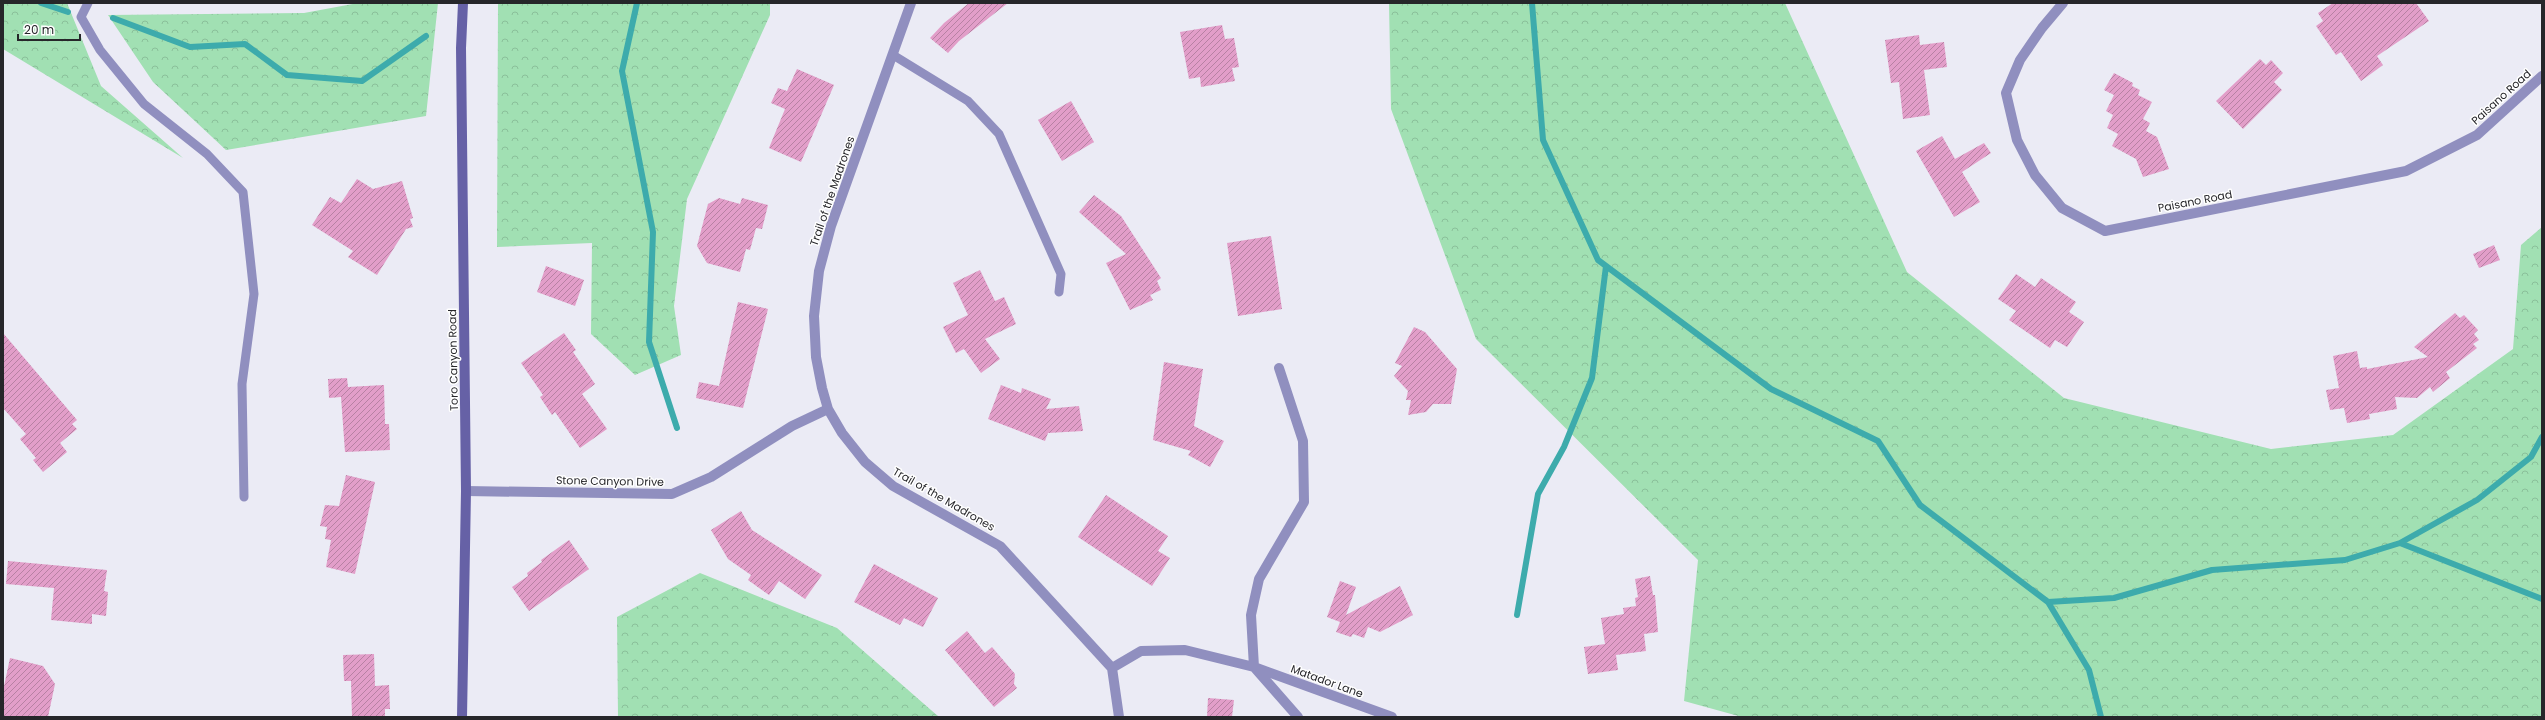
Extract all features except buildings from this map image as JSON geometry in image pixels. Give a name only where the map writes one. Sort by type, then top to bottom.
[{"type":"street","name":"Toro Canyon Road","points":[[462,717],[466,491],[461,48],[463,3]]},
{"type":"street","name":"Trail of the Madrones","points":[[911,3],[831,226],[819,271],[814,316],[816,357],[828,410],[842,433],[865,462],[893,486],[1000,546],[1112,668]]},
{"type":"street","name":"Paisano Road","points":[[2063,3],[2042,28],[2020,60],[2006,92],[2017,140],[2035,175],[2062,208],[2105,231],[2406,172],[2477,136],[2542,76]]},
{"type":"street","points":[[1279,368],[1303,441],[1304,502],[1259,578],[1251,615],[1254,667],[1298,717]]},
{"type":"street","name":"Stone Canyon Drive","points":[[466,491],[672,494],[711,477],[792,426],[828,410]]},
{"type":"street","name":"Matador Lane","points":[[1112,668],[1141,651],[1185,650],[1254,667],[1392,717]]},
{"type":"street","points":[[1112,668],[1119,717]]},
{"type":"lane","points":[[88,3],[81,17],[100,50],[144,104],[207,154],[243,192],[254,294],[242,384],[244,497]]},
{"type":"lane","points":[[893,55],[968,101],[999,134],[1061,274],[1059,292]]},
{"type":"green space","points":[[3,3],[67,3],[101,86],[183,158],[3,49]]},
{"type":"green space","points":[[358,3],[438,3],[426,116],[226,150],[153,82],[108,15],[304,13]]},
{"type":"green space","points":[[498,3],[770,3],[770,15],[687,199],[674,306],[681,355],[635,375],[591,334],[592,243],[497,247]]},
{"type":"green space","points":[[1389,3],[1785,3],[1907,272],[2064,398],[2271,449],[2393,435],[2513,349],[2521,245],[2542,227],[2542,717],[1742,717],[1684,701],[1698,560],[1476,339],[1391,109]]},
{"type":"green space","points":[[700,573],[837,628],[939,717],[618,717],[617,617]]},
{"type":"waterway","points":[[41,3],[68,12]]},
{"type":"waterway","points":[[637,3],[622,71],[653,232],[649,342],[677,428]]},
{"type":"waterway","points":[[1532,3],[1543,140],[1598,260],[1771,389],[1878,441],[1920,505],[2048,602],[2089,670],[2101,717]]},
{"type":"waterway","points":[[113,18],[190,47],[245,44],[287,75],[362,81],[426,36]]},
{"type":"waterway","points":[[1517,615],[1538,494],[1564,447],[1592,378],[1606,266]]},
{"type":"waterway","points":[[2400,543],[2477,500],[2531,457],[2542,437]]},
{"type":"waterway","points":[[2048,602],[2114,598],[2212,570],[2345,560],[2400,543],[2542,599]]}]
